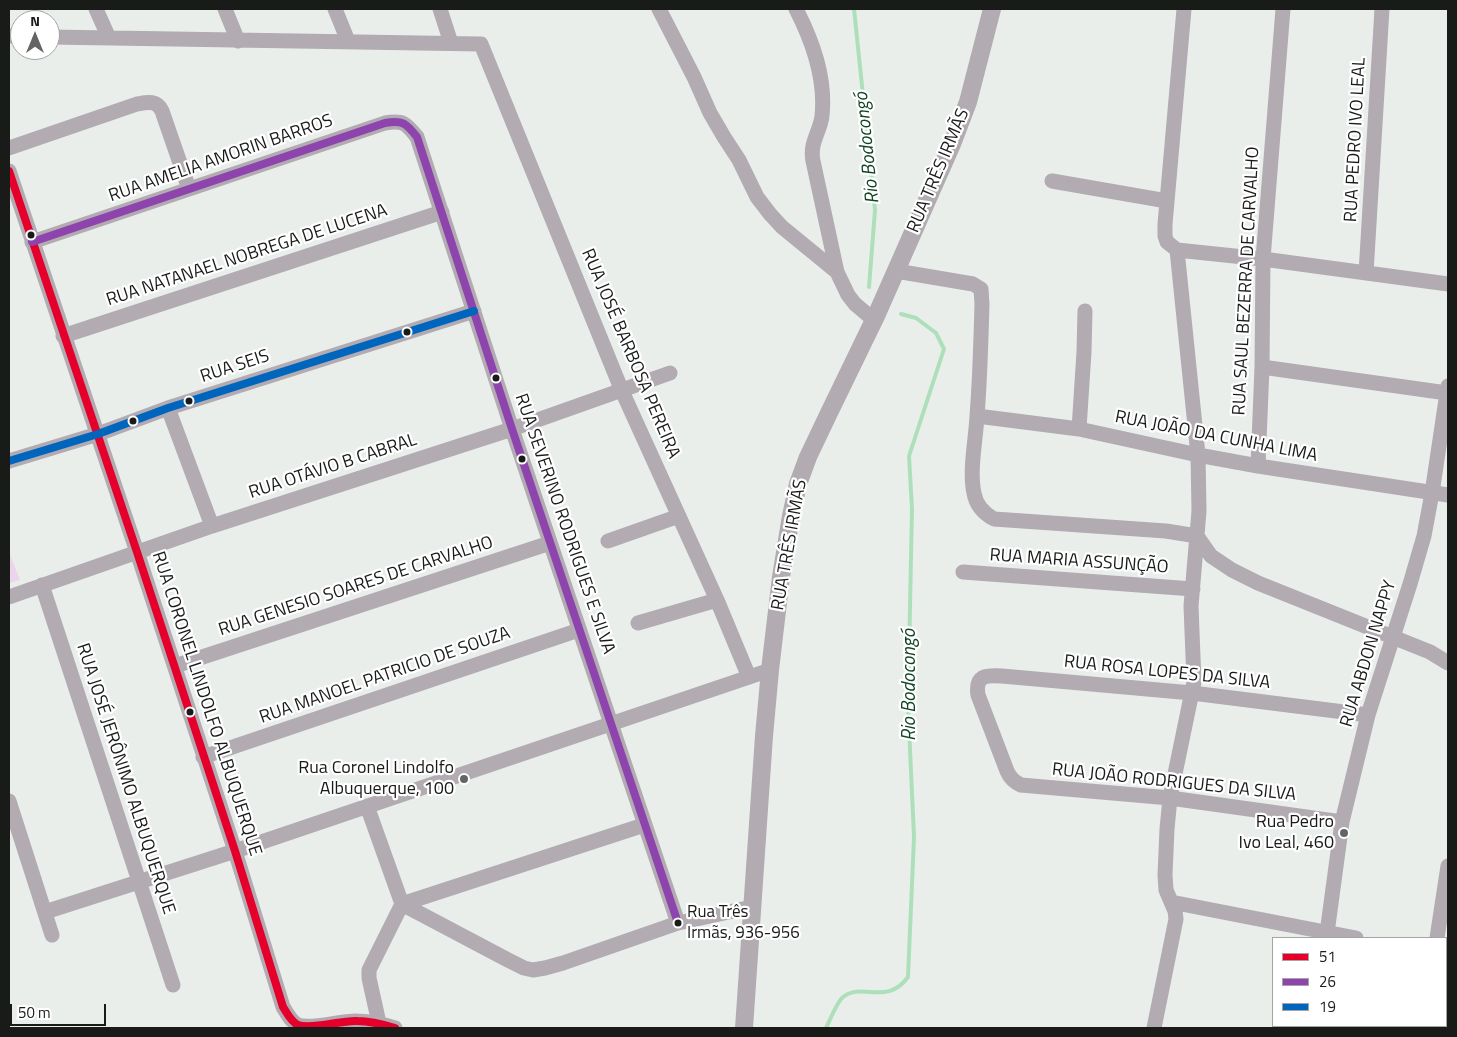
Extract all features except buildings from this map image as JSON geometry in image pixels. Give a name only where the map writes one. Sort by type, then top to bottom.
[{"type":"street","points":[[96,9],[109,38]]},
{"type":"street","points":[[225,9],[238,41]]},
{"type":"street","points":[[335,9],[348,41]]},
{"type":"street","points":[[60,37],[452,43],[440,9]]},
{"type":"street","points":[[659,9],[710,113],[739,160],[757,197],[782,227],[838,272]]},
{"type":"street","points":[[796,9],[807,30],[821,78],[823,104],[821,119],[812,147],[813,161],[838,272],[848,295],[855,304],[875,318]]},
{"type":"street","name":"RUA TRÊS IRMÃS","points":[[744,1028],[770,670],[781,577],[798,484],[808,457],[875,318],[952,144],[968,102],[992,9]]},
{"type":"street","points":[[1184,9],[1167,201],[1165,236],[1167,242],[1177,250],[1263,259],[1448,284]]},
{"type":"street","name":"RUA SAUL BEZERRA DE CARVALHO","points":[[1258,466],[1262,367],[1263,259],[1283,9]]},
{"type":"street","name":"RUA PEDRO IVO LEAL","points":[[1366,273],[1382,9]]},
{"type":"street","name":"RUA JOSÉ BARBOSA PEREIRA","points":[[452,43],[481,44],[622,391],[717,600],[749,677]]},
{"type":"street","points":[[9,148],[137,104],[154,103],[159,106],[189,189]]},
{"type":"street","name":"RUA AMELIA AMORIN BARROS","points":[[32,242],[385,123],[403,122],[417,137]]},
{"type":"street","name":"RUA SEVERINO RODRIGUES E SILVA","points":[[417,137],[512,429],[678,923]]},
{"type":"street","name":"RUA CORONEL LINDOLFO ALBUQUERQUE","points":[[9,171],[63,336],[98,434],[235,851],[283,1007],[291,1020],[298,1025],[308,1026],[356,1021],[380,1023]]},
{"type":"street","points":[[1052,181],[1167,201]]},
{"type":"street","name":"RUA NATANAEL NOBREGA DE LUCENA","points":[[63,336],[442,212]]},
{"type":"street","points":[[1154,1028],[1175,928],[1175,911],[1166,890],[1165,875],[1170,798],[1194,682],[1192,589],[1199,511],[1198,455],[1177,250]]},
{"type":"street","points":[[896,271],[973,284],[981,289],[977,416],[972,476],[973,492],[977,503],[984,513],[994,519],[1166,531],[1197,536],[1211,556],[1232,570],[1258,583],[1430,652],[1448,663]]},
{"type":"street","name":"RUA SEIS","points":[[9,461],[98,434],[168,408],[474,311]]},
{"type":"street","points":[[1078,429],[1085,311]]},
{"type":"street","points":[[1262,367],[1448,390]]},
{"type":"street","name":"RUA OTÁVIO B CABRAL","points":[[9,597],[212,526],[512,429],[670,374]]},
{"type":"street","name":"RUA ABDON NAPPY","points":[[1327,933],[1342,822],[1368,715],[1418,556],[1432,493],[1448,390]]},
{"type":"street","points":[[168,408],[212,526]]},
{"type":"street","name":"RUA JOÃO DA CUNHA LIMA","points":[[977,416],[1078,429],[1258,466],[1448,495]]},
{"type":"street","points":[[608,541],[679,516]]},
{"type":"street","name":"RUA GENESIO SOARES DE CARVALHO","points":[[174,666],[550,542]]},
{"type":"street","name":"RUA MARIA ASSUNÇÃO","points":[[963,572],[1192,589]]},
{"type":"street","name":"RUA JOSÉ JERÔNIMO ALBUQUERQUE","points":[[42,586],[174,985]]},
{"type":"street","points":[[638,623],[717,600]]},
{"type":"street","name":"RUA MANOEL PATRICIO DE SOUZA","points":[[203,757],[580,630]]},
{"type":"street","points":[[45,912],[235,851],[770,670]]},
{"type":"street","name":"RUA ROSA LOPES DA SILVA","points":[[978,695],[977,689],[980,679],[991,675],[1192,693],[1368,715]]},
{"type":"street","name":"RUA JOÃO RODRIGUES DA SILVA","points":[[978,695],[1006,771],[1010,778],[1021,785],[1170,798],[1342,822]]},
{"type":"street","points":[[9,800],[52,935]]},
{"type":"street","points":[[367,806],[402,904],[524,968],[533,970],[563,963],[678,923],[752,907]]},
{"type":"street","points":[[395,1028],[380,1023],[369,978],[369,970],[402,904],[644,825]]},
{"type":"street","points":[[1437,937],[1448,866]]},
{"type":"street","points":[[1171,902],[1350,937]]},
{"type":"shaded area","points":[[9,552],[20,580],[9,583]]},
{"type":"waterway","name":"Rio Bodocongó","points":[[854,9],[875,210],[869,287]]},
{"type":"waterway","name":"Rio Bodocongó","points":[[826,1028],[843,997],[851,993],[892,990],[900,986],[908,977],[914,837],[908,705],[912,509],[909,456],[944,349],[936,333],[916,318],[901,314]]},
{"type":"transit line","name":"26","points":[[32,242],[385,123],[400,122],[410,128],[417,137],[512,429],[678,923]]},
{"type":"transit line","name":"51","points":[[9,171],[235,851],[283,1007],[293,1022],[298,1025],[318,1026],[357,1021],[395,1028]]},
{"type":"transit line","name":"19","points":[[9,461],[98,434],[168,408],[474,311]]},
{"type":"place","name":"Rua Coronel Lindolfo Albuquerque, 100","points":[[464,779]]},
{"type":"place","name":"Rua Pedro Ivo Leal, 460","points":[[1344,833]]},
{"type":"place","name":"Rua Três Irmãs, 936-956","points":[[678,923]]}]
